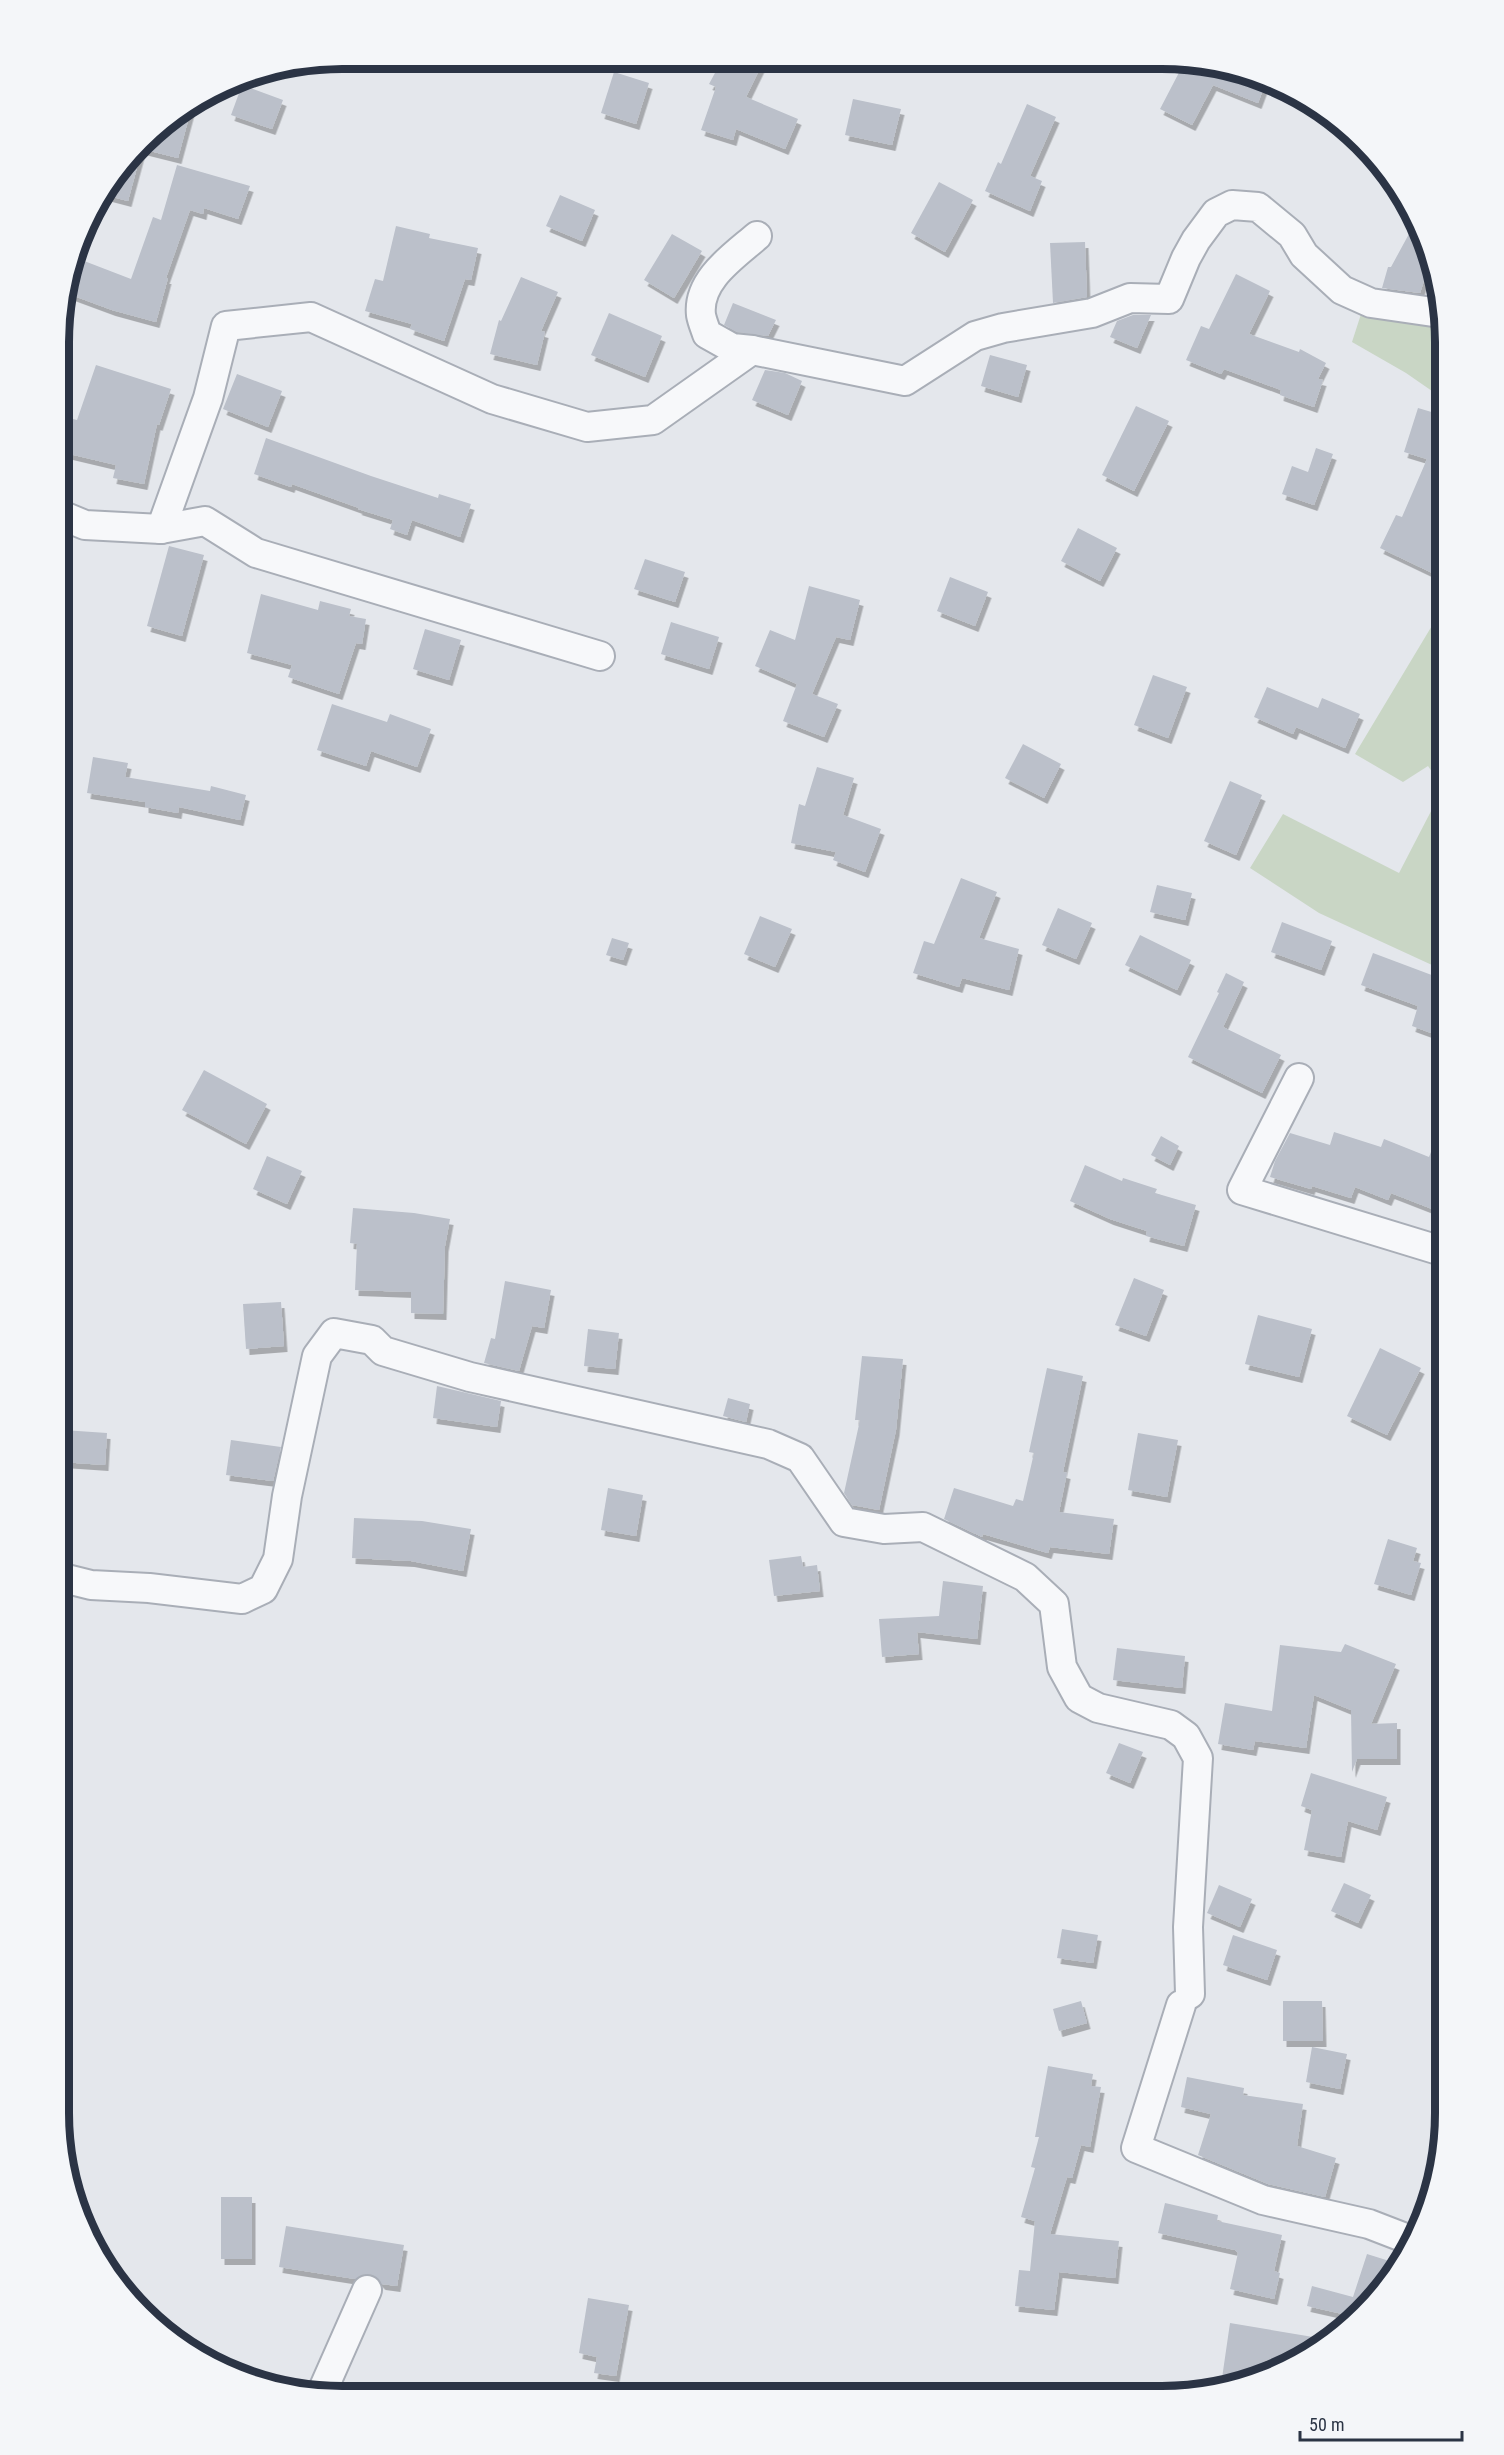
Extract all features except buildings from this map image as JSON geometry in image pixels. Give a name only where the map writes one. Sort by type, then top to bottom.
[{"type":"street","points":[[757,236],[710,279],[703,297],[701,315],[707,334],[732,348],[752,350],[904,381],[975,336],[1003,328],[1092,313],[1130,298],[1168,299],[1196,240],[1216,213],[1232,205],[1258,207],[1292,235],[1304,255],[1342,290],[1371,303],[1433,312]]},
{"type":"street","points":[[161,529],[208,398],[226,326],[311,316],[492,399],[587,427],[653,420],[752,350]]},
{"type":"street","points":[[69,525],[161,529],[205,521],[256,553],[600,656]]},
{"type":"street","points":[[1299,1078],[1242,1190],[1435,1249]]},
{"type":"street","points":[[69,1580],[90,1585],[149,1588],[242,1599],[262,1588],[278,1559],[287,1496],[317,1356],[334,1333],[372,1340],[383,1350],[470,1377],[768,1444],[800,1458],[844,1522],[884,1529],[923,1527],[1025,1577],[1054,1604],[1062,1667],[1079,1698],[1098,1708],[1171,1725],[1186,1736],[1198,1758],[1185,2000],[1136,2148],[1263,2200],[1369,2224],[1405,2238]]},
{"type":"street","points":[[325,2385],[367,2290]]},
{"type":"green space","points":[[1362,311],[1434,324],[1435,393],[1406,373],[1352,342]]},
{"type":"green space","points":[[1435,621],[1435,776],[1428,766],[1403,782],[1355,754]]},
{"type":"green space","points":[[1435,803],[1435,966],[1319,913],[1250,868],[1283,814],[1399,873]]}]
